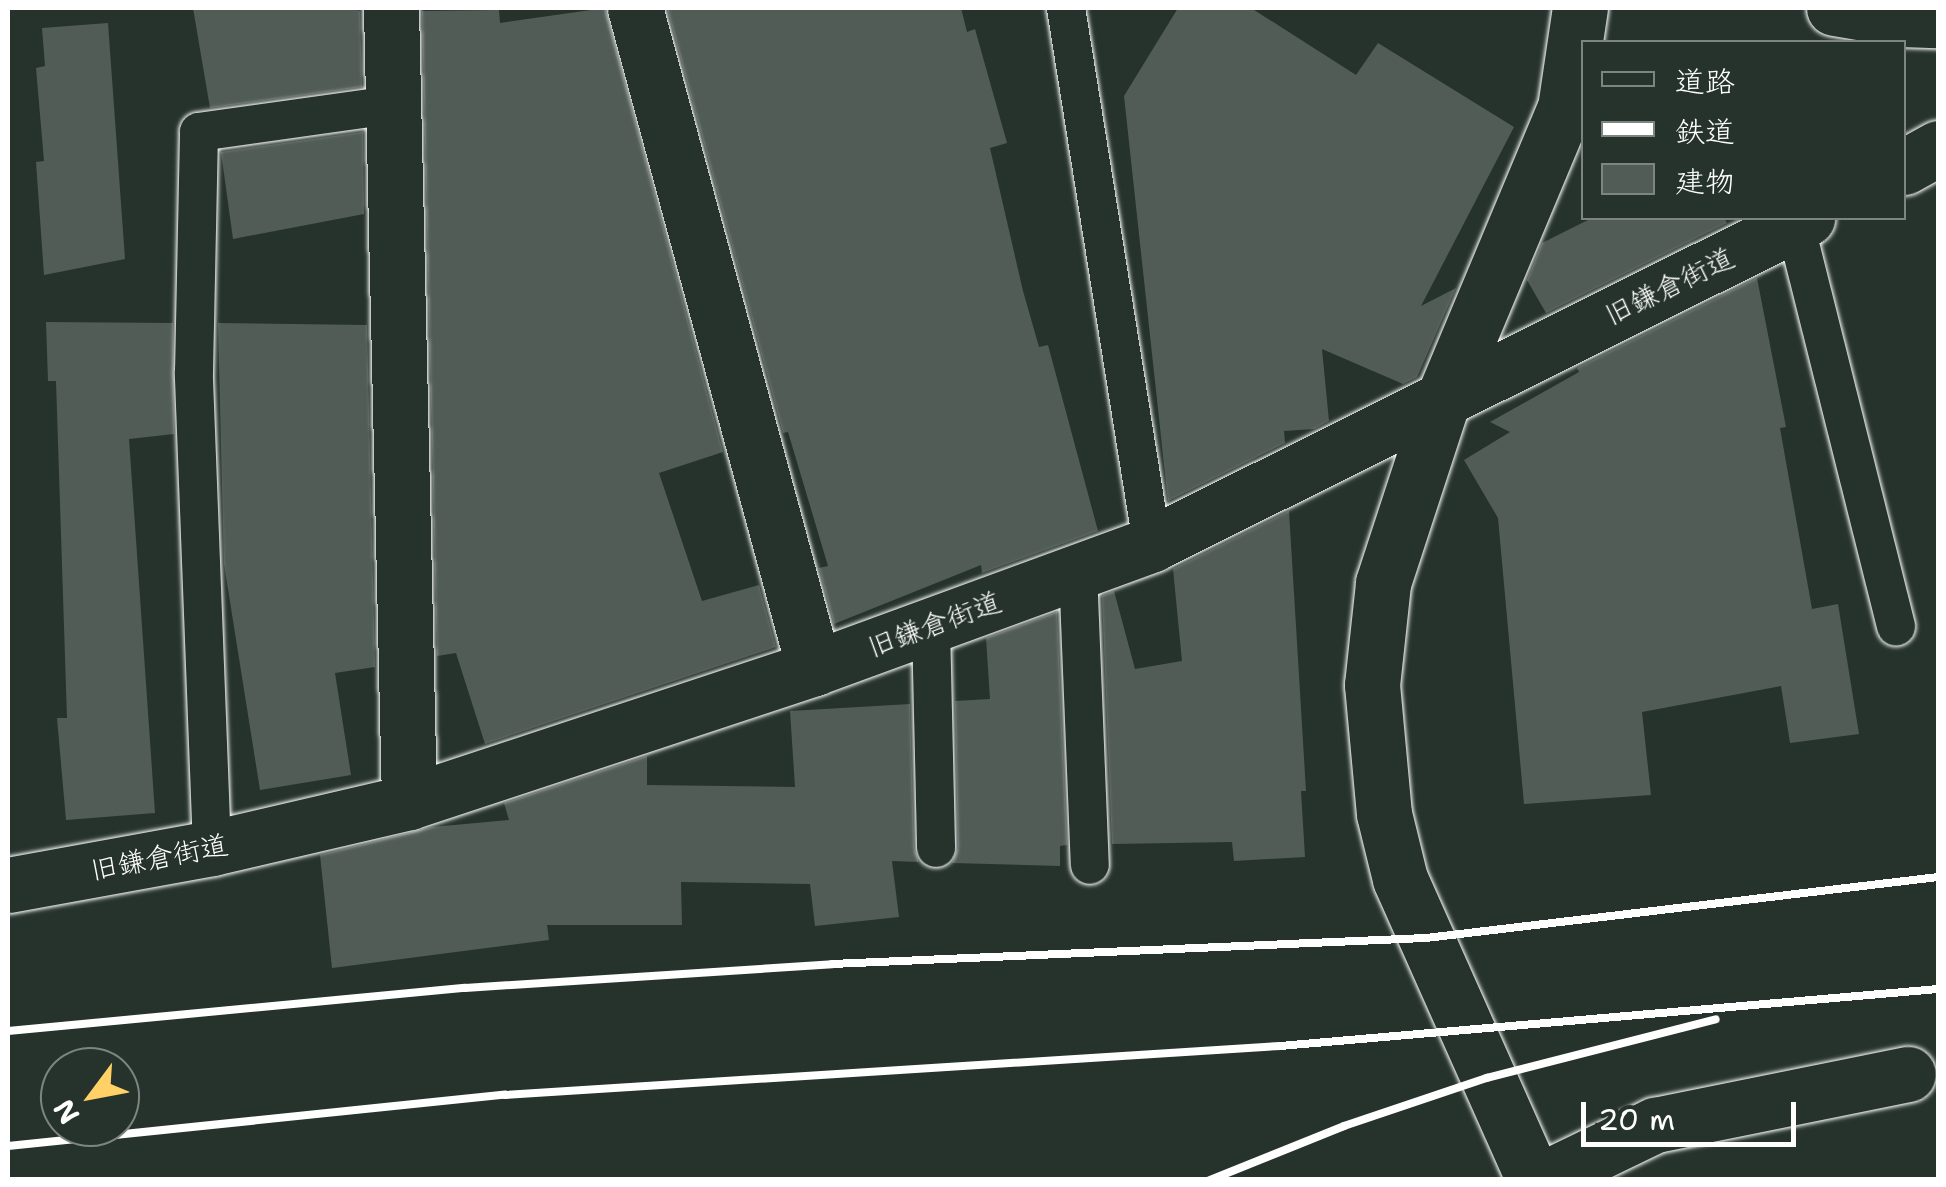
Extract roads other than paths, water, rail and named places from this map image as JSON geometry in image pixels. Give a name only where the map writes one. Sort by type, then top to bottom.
[{"type":"street","points":[[391,8],[409,802]]},
{"type":"street","points":[[634,8],[814,668]]},
{"type":"street","points":[[1580,8],[1566,108],[1443,399],[1383,583],[1372,685],[1384,814],[1400,879],[1537,1180],[1656,1125],[1908,1074]]},
{"type":"street","points":[[1834,8],[1900,20],[1938,20]]},
{"type":"street","points":[[1906,166],[1938,148]]},
{"type":"street","name":"旧鎌倉街道","points":[[8,884],[212,848],[409,802],[814,668],[1152,544],[1801,221]]},
{"type":"lane","points":[[1066,8],[1152,544]]},
{"type":"lane","points":[[212,848],[194,372],[198,132],[392,105]]},
{"type":"lane","points":[[1801,221],[1896,627]]},
{"type":"lane","points":[[1078,571],[1090,864]]},
{"type":"lane","points":[[930,626],[936,848]]},
{"type":"railway","points":[[8,1031],[465,988],[832,964],[1426,938],[1938,877]]},
{"type":"railway","points":[[8,1146],[505,1095],[1280,1046],[1938,989]]},
{"type":"railway","points":[[1210,1180],[1344,1126],[1487,1078],[1716,1019]]}]
